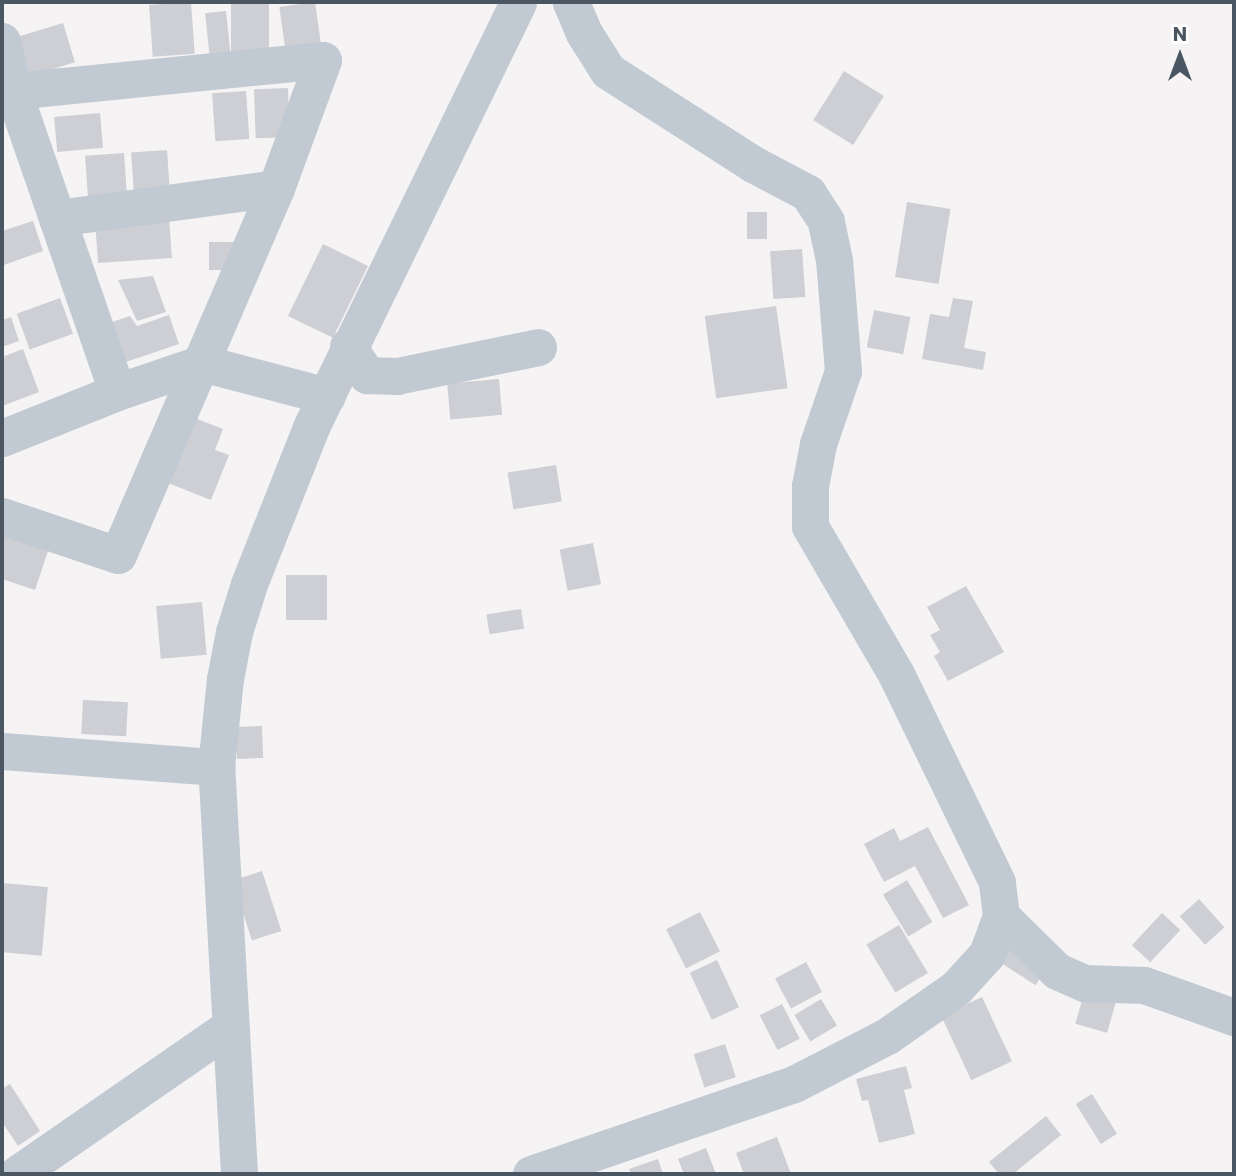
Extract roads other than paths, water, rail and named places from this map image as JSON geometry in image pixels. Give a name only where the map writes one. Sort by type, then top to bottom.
[{"type":"street","points":[[239,1174],[229,1027],[223,853],[216,767],[225,679],[234,632],[249,584],[312,425],[348,346],[518,2]]},
{"type":"street","points":[[531,1174],[794,1084],[887,1036],[956,988],[987,954],[1001,916],[997,882],[902,686],[810,526],[810,486],[814,465],[843,371],[834,260],[826,221],[808,193],[753,164],[608,71],[584,33],[571,2]]},
{"type":"street","points":[[2,41],[13,92],[117,392]]},
{"type":"street","points":[[2,516],[118,555],[276,188],[323,60],[13,92]]},
{"type":"street","points":[[57,218],[276,188]]},
{"type":"street","points":[[348,346],[367,375],[397,376],[538,347]]},
{"type":"street","points":[[2,438],[117,392],[202,363],[327,396]]},
{"type":"street","points":[[2,751],[216,767]]},
{"type":"street","points":[[1001,916],[1057,971],[1084,983],[1144,985],[1234,1017]]},
{"type":"street","points":[[17,1174],[229,1027]]}]
